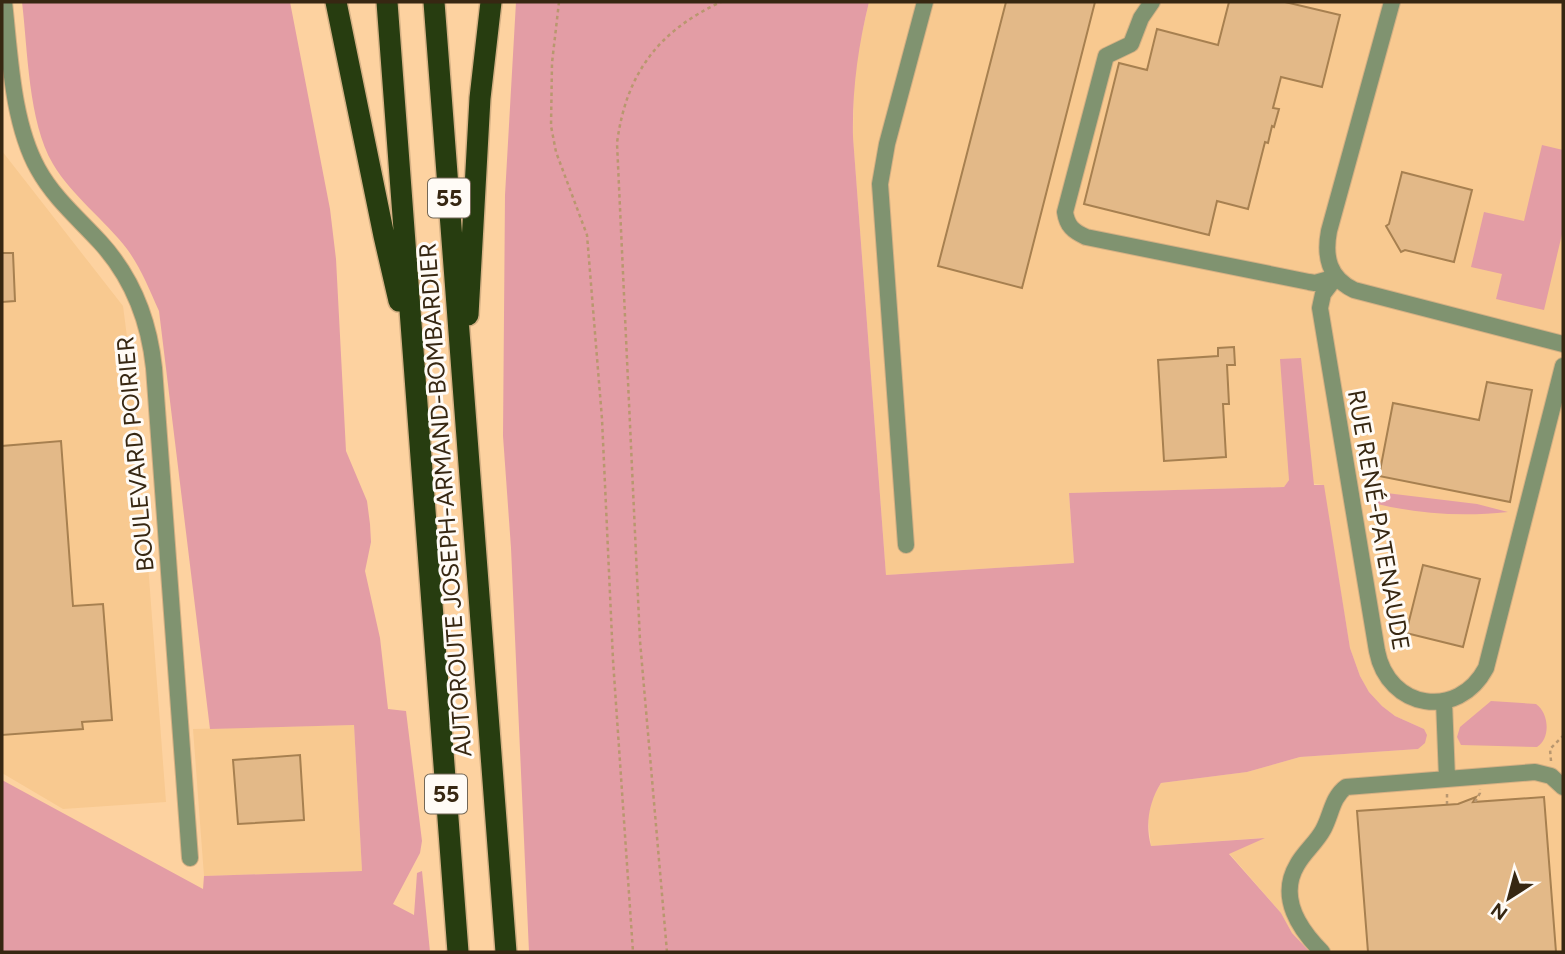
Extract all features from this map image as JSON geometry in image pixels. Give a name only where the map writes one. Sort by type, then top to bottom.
[{"type":"highway","points":[[336,2],[384,236],[414,362]]},
{"type":"highway","name":"AUTOROUTE JOSEPH-ARMAND-BOMBARDIER","points":[[387,2],[458,952]]},
{"type":"highway","name":"AUTOROUTE JOSEPH-ARMAND-BOMBARDIER","points":[[434,2],[506,952]]},
{"type":"highway","points":[[463,394],[480,98],[491,2]]},
{"type":"street","name":"BOULEVARD POIRIER","points":[[4,2],[18,109],[24,138],[32,158],[54,193],[122,270],[138,302],[149,337],[154,368],[190,858]]},
{"type":"street","points":[[906,545],[880,184],[887,144],[925,2]]},
{"type":"street","points":[[1152,2],[1141,19],[1131,44],[1106,57],[1065,212],[1070,228],[1086,237],[1309,282],[1336,277]]},
{"type":"street","points":[[1392,2],[1328,238],[1328,261],[1336,277],[1354,290],[1563,344]]},
{"type":"street","name":"RUE RENÉ-PATENAUDE","points":[[1336,277],[1323,294],[1321,308],[1379,661],[1388,680],[1404,694],[1423,701],[1444,701]]},
{"type":"street","points":[[1447,778],[1444,701],[1456,698],[1472,688],[1488,662],[1563,366]]},
{"type":"street","points":[[1322,952],[1298,923],[1290,904],[1289,893],[1293,872],[1324,828],[1338,794],[1351,786],[1535,772],[1548,774],[1563,787]]},
{"type":"path","points":[[559,2],[552,62],[551,126],[556,152],[587,235],[602,419],[614,673],[633,952]]},
{"type":"path","points":[[667,952],[640,641],[617,143],[621,115],[639,69],[668,36],[705,9],[721,2]]},
{"type":"path","points":[[1548,774],[1551,769],[1550,749],[1563,736]]},
{"type":"shaded area","points":[[22,2],[290,2],[330,209],[336,259],[346,451],[367,501],[371,542],[365,571],[380,638],[388,709],[406,711],[422,841],[420,853],[393,904],[414,915],[417,873],[422,871],[430,952],[2,952],[2,780],[203,889],[204,876],[362,871],[354,725],[210,729],[159,311],[141,271],[127,249],[69,187],[45,147],[38,127],[30,85]]},
{"type":"shaded area","points":[[516,2],[869,2],[856,69],[853,137],[886,575],[1074,563],[1069,493],[1284,487],[1289,480],[1280,359],[1301,358],[1314,485],[1324,485],[1350,648],[1369,692],[1395,716],[1424,729],[1427,735],[1425,743],[1418,749],[1300,757],[1247,772],[1161,783],[1151,805],[1148,830],[1151,846],[1265,838],[1229,854],[1281,913],[1292,933],[1310,952],[529,952],[511,548],[503,436],[505,195]]},
{"type":"shaded area","points":[[869,2],[1563,2],[1563,952],[1310,952],[1292,933],[1281,913],[1229,853],[1262,838],[1151,846],[1148,818],[1152,799],[1161,783],[1247,772],[1300,757],[1418,749],[1424,729],[1395,716],[1382,706],[1369,692],[1360,676],[1350,648],[1323,485],[1289,480],[1284,487],[1069,493],[1074,563],[886,575],[853,137],[854,79]]},
{"type":"shaded area","points":[[1542,145],[1563,150],[1563,230],[1544,310],[1496,299],[1502,274],[1471,267],[1484,212],[1524,221]]},
{"type":"shaded area","points":[[2,151],[123,306],[136,406],[166,802],[63,809],[2,773]]},
{"type":"shaded area","points":[[1378,492],[1477,504],[1508,512],[1440,514],[1407,510],[1373,503]]},
{"type":"shaded area","points":[[1491,701],[1536,704],[1544,713],[1547,725],[1542,743],[1537,747],[1461,745],[1457,737],[1460,727]]},
{"type":"shaded area","points":[[354,725],[362,871],[204,876],[193,729]]},
{"type":"building","points":[[1006,2],[1095,2],[1022,288],[938,266]]},
{"type":"building","points":[[1229,2],[1285,2],[1340,15],[1322,87],[1281,77],[1273,108],[1279,109],[1268,143],[1265,142],[1248,209],[1217,201],[1209,235],[1084,204],[1119,63],[1147,70],[1157,29],[1218,45]]},
{"type":"building","points":[[1402,172],[1472,190],[1454,262],[1405,250],[1401,252],[1386,226],[1389,224]]},
{"type":"building","points":[[2,253],[13,253],[15,301],[2,302]]},
{"type":"building","points":[[1234,347],[1235,365],[1227,365],[1229,404],[1223,404],[1226,457],[1164,461],[1158,360],[1218,356],[1218,348]]},
{"type":"building","points":[[1487,382],[1532,390],[1510,502],[1379,476],[1393,403],[1479,420]]},
{"type":"building","points":[[61,441],[73,606],[103,604],[112,720],[82,722],[83,729],[2,735],[2,446]]},
{"type":"building","points":[[1423,565],[1480,579],[1463,647],[1406,633]]},
{"type":"building","points":[[300,755],[304,820],[238,824],[233,760]]},
{"type":"building","points":[[1476,797],[1473,802],[1544,797],[1556,952],[1368,952],[1357,811],[1458,804]]}]
